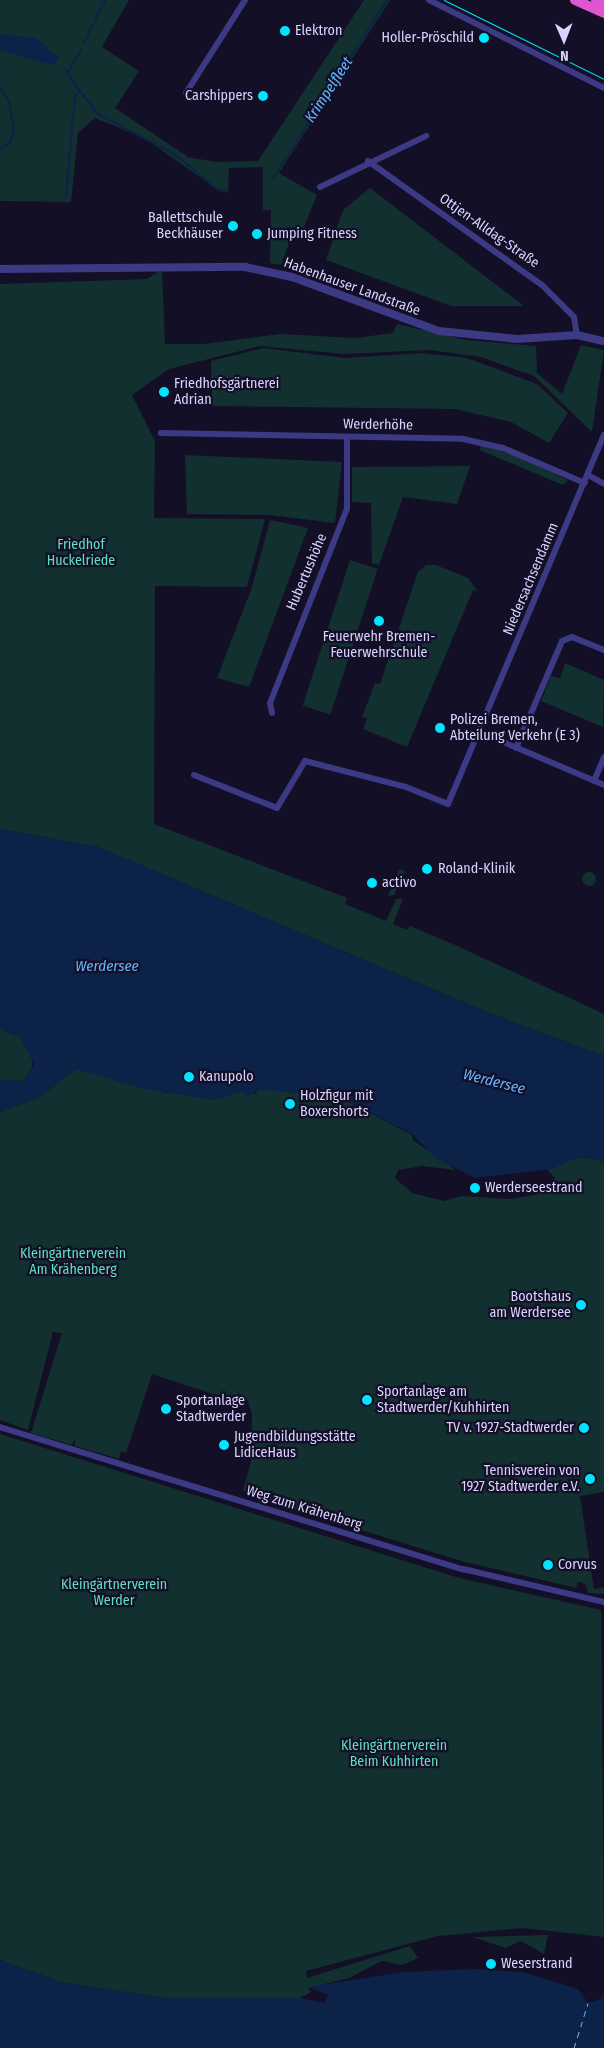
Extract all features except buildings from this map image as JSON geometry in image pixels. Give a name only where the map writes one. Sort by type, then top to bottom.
[{"type":"highway","points":[[576,0],[604,13]]},
{"type":"highway","points":[[596,0],[604,4]]},
{"type":"street","points":[[186,93],[245,0]]},
{"type":"street","points":[[428,0],[604,88]]},
{"type":"street","points":[[320,188],[368,161],[426,136]]},
{"type":"street","name":"Ottjen-Alldag-Straße","points":[[368,161],[542,284],[574,317],[577,336]]},
{"type":"street","name":"Habenhauser Landstraße","points":[[0,269],[245,267],[292,277],[439,331],[517,338],[577,336],[604,341]]},
{"type":"street","name":"Werderhöhe","points":[[162,434],[480,441],[585,482]]},
{"type":"street","name":"Niedersachsendamm","points":[[194,775],[277,808],[305,761],[406,787],[448,804],[604,435]]},
{"type":"street","name":"Hubertushöhe","points":[[272,713],[270,703],[284,664],[346,509],[348,437]]},
{"type":"street","points":[[588,475],[604,484]]},
{"type":"street","points":[[516,748],[562,641],[572,637],[604,650]]},
{"type":"street","points":[[480,732],[604,785]]},
{"type":"street","points":[[594,781],[604,757]]},
{"type":"street","name":"Weg zum Krähenberg","points":[[0,1427],[463,1569],[604,1603]]},
{"type":"green space","points":[[0,0],[129,0],[102,47],[139,71],[115,108],[188,157],[216,162],[258,161],[364,0],[390,0],[279,173],[317,195],[303,229],[295,227],[281,265],[270,263],[271,210],[263,210],[263,167],[229,168],[228,193],[220,191],[144,138],[95,118],[78,133],[71,202],[0,201]]},
{"type":"green space","points":[[370,188],[524,306],[451,306],[326,260],[343,210]]},
{"type":"green space","name":"Friedhof Huckelriede","points":[[162,269],[165,344],[204,344],[280,334],[355,338],[393,333],[397,324],[466,340],[536,346],[537,373],[562,394],[581,345],[604,350],[592,432],[534,376],[481,357],[430,350],[344,354],[260,346],[169,369],[132,395],[155,441],[154,518],[265,519],[247,587],[155,586],[154,824],[347,898],[345,904],[386,921],[396,899],[403,899],[393,924],[407,930],[410,926],[455,945],[604,1014],[604,1056],[487,1012],[98,847],[0,829],[0,284],[147,279]]},
{"type":"green space","points":[[263,348],[345,358],[422,353],[467,358],[537,384],[568,413],[549,443],[511,422],[455,409],[212,406],[211,361]]},
{"type":"green space","points":[[481,444],[519,457],[568,480],[563,485],[480,450]]},
{"type":"green space","points":[[185,455],[342,462],[335,523],[269,515],[187,514]]},
{"type":"green space","points":[[470,466],[457,504],[403,497],[379,565],[372,563],[371,503],[352,502],[352,467]]},
{"type":"green space","points":[[270,520],[308,528],[249,687],[217,678],[252,587]]},
{"type":"green space","points":[[350,560],[378,569],[330,714],[303,706]]},
{"type":"green space","points":[[426,565],[436,565],[468,578],[478,592],[473,590],[407,747],[363,729],[367,718],[362,717],[375,683],[380,684],[418,572]]},
{"type":"green space","points":[[565,663],[604,680],[603,727],[541,701],[551,676],[560,678]]},
{"type":"green space","points":[[399,869],[405,871],[394,895],[388,896]]},
{"type":"green space","points":[[586,872],[592,872],[596,879],[592,886],[586,886],[582,882],[582,876]]},
{"type":"green space","points":[[0,1029],[20,1037],[33,1055],[31,1074],[23,1081],[0,1080]]},
{"type":"green space","name":"Kleingärtnerverein Am Krähenberg","points":[[76,1069],[168,1093],[243,1091],[255,1094],[258,1089],[284,1090],[341,1098],[412,1135],[413,1140],[456,1170],[422,1166],[398,1170],[395,1178],[412,1193],[444,1201],[462,1196],[510,1199],[535,1195],[555,1178],[547,1169],[578,1157],[604,1161],[604,1492],[580,1496],[594,1589],[604,1587],[604,1594],[588,1593],[586,1585],[578,1581],[576,1588],[465,1562],[247,1495],[243,1490],[251,1462],[252,1414],[247,1399],[239,1396],[213,1394],[152,1374],[126,1453],[121,1451],[119,1459],[75,1446],[75,1437],[72,1445],[31,1433],[62,1333],[53,1332],[28,1430],[0,1420],[0,1112],[40,1097]]},
{"type":"green space","points":[[0,1434],[459,1578],[601,1610],[604,1937],[522,1928],[438,1936],[306,1971],[307,1978],[410,1946],[418,1958],[402,1965],[382,1961],[349,1978],[308,1988],[311,1992],[300,1998],[164,1998],[61,1982],[0,1960]]},
{"type":"green space","points":[[548,1935],[544,1954],[521,1941],[505,1948],[473,1937]]},
{"type":"water","points":[[0,34],[36,38],[60,59],[51,65],[0,50]]},
{"type":"water","name":"Werdersee","points":[[0,829],[98,847],[487,1012],[604,1056],[604,1161],[578,1157],[552,1169],[475,1178],[436,1158],[412,1134],[341,1098],[258,1089],[249,1097],[243,1091],[214,1100],[140,1088],[76,1069],[40,1097],[0,1112],[0,1080],[23,1081],[34,1064],[20,1037],[0,1029]]},
{"type":"water","points":[[0,1960],[61,1982],[164,1998],[300,1998],[324,2003],[328,1995],[308,1987],[403,1972],[474,1969],[523,1972],[578,1989],[588,2003],[599,2000],[604,1992],[604,2048],[0,2048]]},
{"type":"waterway","points":[[84,43],[105,0]]},
{"type":"waterway","name":"Krimpelfleet","points":[[272,180],[387,0]]},
{"type":"waterway","points":[[69,71],[81,49]]},
{"type":"waterway","points":[[65,69],[80,91],[75,96],[66,197]]},
{"type":"waterway","points":[[0,87],[9,102],[14,129],[10,142],[0,149]]},
{"type":"waterway","name":"Krimpelfleet","points":[[80,91],[98,114],[174,154],[217,189],[228,192]]},
{"type":"ferry route","points":[[574,2048],[588,2003]]},
{"type":"tram line","points":[[444,0],[604,79]]},
{"type":"place","name":"Elektron","points":[[285,31]]},
{"type":"place","name":"Holler-Pröschild","points":[[484,38]]},
{"type":"place","name":"Carshippers","points":[[263,96]]},
{"type":"place","name":"Ballettschule Beckhäuser","points":[[233,226]]},
{"type":"place","name":"Jumping Fitness","points":[[257,234]]},
{"type":"place","name":"Friedhofsgärtnerei Adrian","points":[[164,392]]},
{"type":"place","name":"Feuerwehr Bremen- Feuerwehrschule","points":[[379,621]]},
{"type":"place","name":"Polizei Bremen, Abteilung Verkehr (E 3)","points":[[440,728]]},
{"type":"place","name":"Roland-Klinik","points":[[427,869]]},
{"type":"place","name":"activo","points":[[372,883]]},
{"type":"place","name":"Kanupolo","points":[[189,1077]]},
{"type":"place","name":"Holzfigur mit Boxershorts","points":[[290,1104]]},
{"type":"place","name":"Werderseestrand","points":[[475,1188]]},
{"type":"place","name":"Bootshaus am Werdersee","points":[[581,1305]]},
{"type":"place","name":"Sportanlage am Stadtwerder/Kuhhirten","points":[[367,1400]]},
{"type":"place","name":"Sportanlage Stadtwerder","points":[[166,1409]]},
{"type":"place","name":"TV v. 1927-Stadtwerder","points":[[584,1428]]},
{"type":"place","name":"Jugendbildungsstätte LidiceHaus","points":[[224,1445]]},
{"type":"place","name":"Tennisverein von 1927 Stadtwerder e.V.","points":[[590,1479]]},
{"type":"place","name":"Corvus","points":[[548,1565]]},
{"type":"place","name":"Weserstrand","points":[[491,1964]]},
{"type":"park label","name":"Kleingärtnerverein Werder","points":[[114,1594]]},
{"type":"park label","name":"Kleingärtnerverein Beim Kuhhirten","points":[[394,1754]]}]
